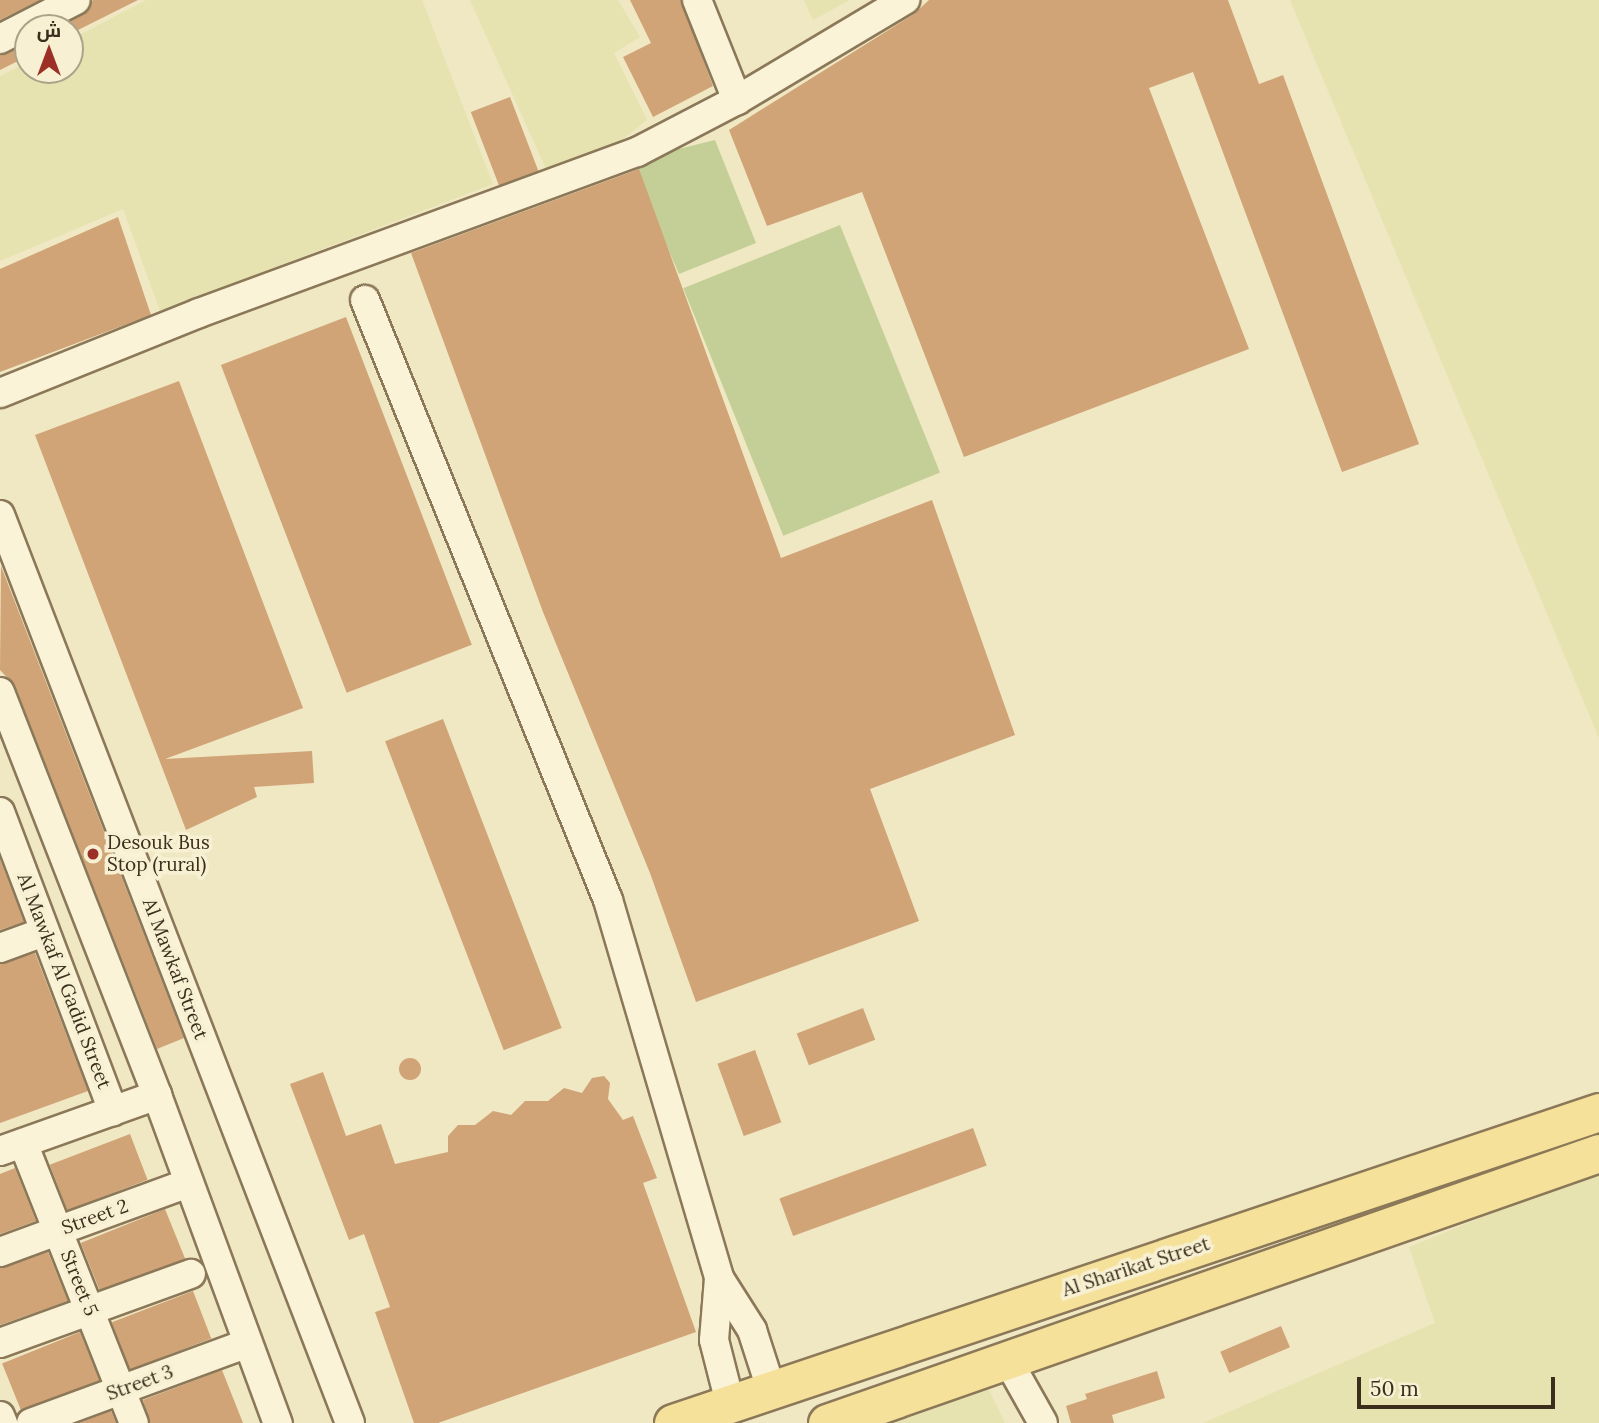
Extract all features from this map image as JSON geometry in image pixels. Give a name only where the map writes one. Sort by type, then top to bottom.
[{"type":"main road","name":"Al Sharikat Street","points":[[674,1423],[733,1413],[771,1389],[1599,1112]]},
{"type":"main road","points":[[827,1423],[1599,1153]]},
{"type":"main road","points":[[935,1334],[951,1379]]},
{"type":"street","points":[[0,39],[76,0]]},
{"type":"street","points":[[697,0],[737,100]]},
{"type":"street","points":[[0,393],[199,313],[637,152],[737,100],[905,0]]},
{"type":"street","points":[[365,300],[608,900],[719,1278],[752,1330],[771,1389]]},
{"type":"street","name":"Al Mawkaf Street","points":[[0,515],[350,1423]]},
{"type":"street","points":[[0,692],[157,1095],[278,1423]]},
{"type":"street","name":"Al Mawkaf Al Gadid Street","points":[[0,812],[113,1111]]},
{"type":"street","points":[[0,948],[44,932]]},
{"type":"street","points":[[12,1147],[157,1095]]},
{"type":"street","name":"Street 5","points":[[12,1147],[58,1230],[134,1423]]},
{"type":"street","name":"Street 2","points":[[0,1252],[189,1183]]},
{"type":"street","points":[[0,1343],[191,1274]]},
{"type":"street","points":[[719,1278],[714,1340],[733,1413]]},
{"type":"street","name":"Street 3","points":[[31,1423],[248,1343]]},
{"type":"street","points":[[1007,1359],[1044,1423]]},
{"type":"street","points":[[0,1416],[2,1423]]},
{"type":"shaded area","points":[[146,0],[422,0],[493,184],[160,311],[123,209],[0,261],[0,76],[14,69],[14,84],[84,84],[84,33]]},
{"type":"shaded area","points":[[470,0],[618,0],[640,37],[614,53],[647,120],[619,142],[546,169]]},
{"type":"shaded area","points":[[804,0],[850,0],[813,20]]},
{"type":"shaded area","points":[[1290,0],[1599,0],[1599,738]]},
{"type":"shaded area","points":[[1599,1170],[1599,1423],[1203,1423],[1435,1323],[1409,1247]]},
{"type":"shaded area","points":[[988,1388],[1005,1423],[893,1423]]},
{"type":"green space","points":[[715,140],[756,243],[679,274],[630,161]]},
{"type":"green space","points":[[840,225],[940,473],[783,536],[683,288]]},
{"type":"building","points":[[0,0],[40,0],[0,20]]},
{"type":"building","points":[[93,0],[138,0],[84,27],[84,14]]},
{"type":"building","points":[[630,0],[681,0],[713,86],[653,117],[623,57],[651,43]]},
{"type":"building","points":[[929,0],[1228,0],[1259,84],[1283,75],[1419,444],[1342,472],[1193,72],[1149,88],[1249,349],[964,457],[862,192],[767,226],[729,130],[914,14]]},
{"type":"building","points":[[14,50],[14,63],[0,70],[0,56]]},
{"type":"building","points":[[510,97],[538,171],[499,186],[471,112]]},
{"type":"building","points":[[639,169],[781,558],[932,500],[1015,735],[870,789],[919,921],[696,1002],[650,873],[543,612],[411,253]]},
{"type":"building","points":[[118,217],[151,315],[0,372],[0,269]]},
{"type":"building","points":[[346,317],[472,645],[347,693],[221,365]]},
{"type":"building","points":[[179,381],[303,708],[165,759],[312,751],[314,783],[254,787],[257,797],[186,830],[35,435]]},
{"type":"building","name":"Desouk Bus Stop (rural)","points":[[1,566],[184,1038],[157,1049],[15,686],[0,670]]},
{"type":"building","points":[[443,719],[562,1028],[504,1050],[385,741]]},
{"type":"building","points":[[0,859],[24,922],[0,930]]},
{"type":"building","points":[[35,953],[88,1091],[0,1123],[0,964]]},
{"type":"building","points":[[863,1008],[875,1040],[809,1065],[797,1033]]},
{"type":"building","points":[[755,1050],[781,1122],[744,1136],[717,1064]]},
{"type":"building","points":[[410,1058],[418,1061],[421,1069],[418,1077],[410,1080],[402,1077],[399,1069],[402,1061]]},
{"type":"building","points":[[323,1072],[346,1136],[381,1124],[395,1164],[448,1152],[448,1136],[458,1125],[475,1125],[493,1111],[511,1115],[525,1101],[548,1101],[564,1088],[582,1093],[592,1078],[604,1076],[610,1083],[608,1099],[623,1120],[633,1116],[657,1178],[643,1183],[696,1332],[438,1423],[414,1423],[375,1312],[390,1307],[364,1234],[349,1240],[290,1084]]},
{"type":"building","points":[[973,1128],[987,1166],[793,1236],[779,1198]]},
{"type":"building","points":[[130,1134],[148,1180],[67,1211],[50,1165]]},
{"type":"building","points":[[15,1168],[36,1221],[0,1234],[0,1174]]},
{"type":"building","points":[[165,1209],[185,1259],[101,1293],[81,1243]]},
{"type":"building","points":[[48,1252],[68,1301],[0,1325],[0,1268]]},
{"type":"building","points":[[193,1291],[211,1339],[130,1370],[112,1322]]},
{"type":"building","points":[[1281,1326],[1290,1347],[1229,1373],[1220,1352]]},
{"type":"building","points":[[80,1332],[99,1380],[22,1412],[2,1363]]},
{"type":"building","points":[[222,1370],[243,1423],[150,1423],[143,1400]]},
{"type":"building","points":[[1157,1371],[1165,1398],[1112,1415],[1114,1423],[1071,1423],[1066,1406],[1087,1399],[1085,1394]]},
{"type":"building","points":[[111,1411],[116,1423],[79,1423]]},
{"type":"place","name":"Desouk Bus Stop (rural)","points":[[93,854]]}]
